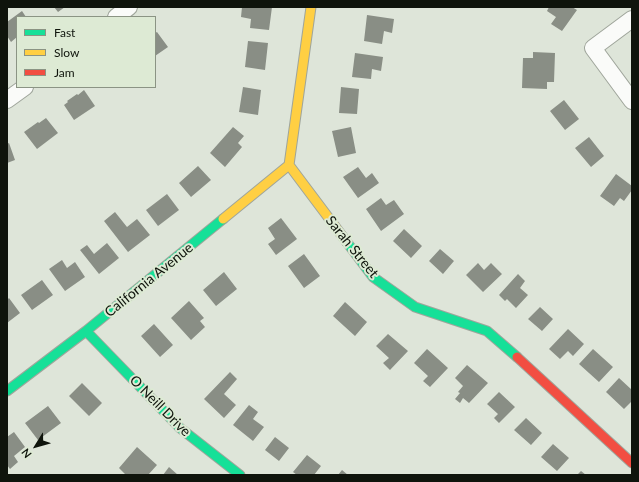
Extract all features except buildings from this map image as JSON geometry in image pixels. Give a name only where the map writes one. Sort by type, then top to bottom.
[{"type":"street","points":[[117,16],[129,7]]},
{"type":"street","points":[[289,165],[311,7]]},
{"type":"street","points":[[632,19],[593,48],[632,101]]},
{"type":"street","points":[[7,100],[24,88]]},
{"type":"street","name":"California Avenue","points":[[7,391],[86,331],[289,165]]},
{"type":"street","name":"Sarah Street","points":[[289,165],[373,277],[415,307],[487,331],[632,463]]},
{"type":"street","name":"O Neill Drive","points":[[86,331],[180,428],[240,475]]},
{"type":"traffic: fast","points":[[7,391],[86,331],[223,219]]},
{"type":"traffic: fast","points":[[346,241],[373,277],[415,307],[487,331],[517,357]]},
{"type":"traffic: fast","points":[[86,331],[180,428],[240,475]]},
{"type":"traffic: slow","points":[[311,7],[289,165],[346,241]]},
{"type":"traffic: slow","points":[[223,219],[289,165]]},
{"type":"traffic: jam","points":[[517,357],[632,463]]}]
